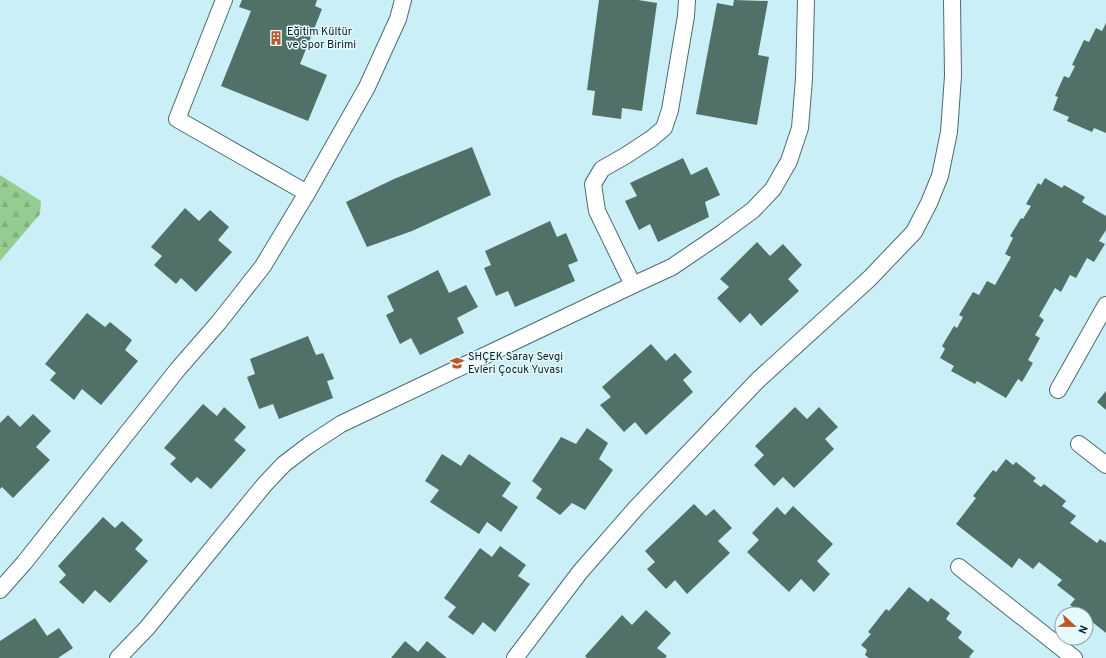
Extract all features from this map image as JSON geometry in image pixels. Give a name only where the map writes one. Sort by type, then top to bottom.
[{"type":"lane","points":[[224,0],[177,119],[306,193]]},
{"type":"lane","points":[[0,590],[34,551],[178,369],[263,266],[367,87],[398,19],[403,0]]},
{"type":"lane","points":[[633,285],[597,211],[593,184],[602,169],[651,139],[664,128],[670,110],[686,16],[687,0]]},
{"type":"lane","points":[[118,658],[147,628],[265,484],[284,464],[309,444],[341,424],[672,266],[722,233],[753,210],[773,189],[789,160],[800,128],[804,79],[806,0]]},
{"type":"lane","points":[[515,658],[580,572],[636,508],[758,380],[869,279],[914,232],[929,203],[940,176],[949,132],[953,76],[952,0]]},
{"type":"lane","points":[[1058,390],[1106,305]]},
{"type":"lane","points":[[1079,444],[1106,465]]},
{"type":"lane","points":[[959,567],[1074,658]]},
{"type":"green space","points":[[0,175],[41,201],[40,214],[0,261]]},
{"type":"building","name":"Eğitim Kültür ve Spor Birimi","points":[[242,0],[317,0],[315,6],[322,9],[300,64],[327,75],[308,121],[221,86],[251,11],[239,7]]},
{"type":"building","points":[[599,0],[638,0],[657,3],[642,111],[622,108],[621,119],[592,115],[595,91],[587,90]]},
{"type":"building","points":[[734,0],[768,1],[758,55],[769,57],[757,125],[696,114],[717,3],[733,6]]},
{"type":"building","points":[[1106,23],[1106,133],[1094,128],[1092,132],[1067,121],[1069,117],[1053,110],[1058,97],[1055,96],[1064,76],[1069,78],[1075,66],[1072,65],[1084,40],[1089,42],[1096,28],[1102,31]]},
{"type":"building","points":[[472,147],[491,195],[412,231],[367,247],[346,202],[394,179]]},
{"type":"building","points":[[683,158],[691,175],[707,167],[720,195],[705,202],[709,217],[658,242],[650,224],[639,230],[625,201],[637,196],[630,183]]},
{"type":"building","points":[[1045,178],[1062,188],[1064,185],[1085,197],[1082,202],[1106,216],[1106,230],[1099,241],[1105,244],[1094,262],[1087,258],[1076,278],[1070,275],[1061,292],[1055,288],[1039,316],[1044,320],[1035,335],[1040,338],[1028,360],[1033,363],[1022,382],[1018,379],[1006,398],[977,381],[975,384],[951,371],[954,366],[940,358],[945,349],[942,346],[954,326],[957,328],[963,317],[959,315],[973,292],[979,295],[987,281],[995,285],[1011,257],[1005,254],[1013,238],[1010,236],[1021,218],[1023,219],[1031,206],[1026,204],[1038,183],[1041,185]]},
{"type":"building","points":[[185,208],[199,221],[210,210],[229,227],[218,240],[232,252],[196,292],[181,278],[176,284],[154,265],[162,256],[151,247]]},
{"type":"building","points":[[550,221],[557,237],[566,233],[578,261],[568,265],[575,281],[515,307],[508,291],[496,296],[484,268],[491,265],[485,251]]},
{"type":"building","points":[[757,242],[770,256],[783,244],[802,265],[788,279],[799,291],[761,326],[750,313],[740,323],[717,298],[729,287],[720,279]]},
{"type":"building","points":[[438,270],[449,293],[466,285],[478,307],[457,318],[464,333],[420,355],[411,338],[400,344],[386,315],[394,311],[387,296]]},
{"type":"building","points":[[87,313],[105,327],[110,322],[132,340],[125,350],[138,361],[101,405],[82,389],[74,400],[50,380],[56,373],[45,364]]},
{"type":"building","points":[[308,336],[316,355],[323,353],[334,379],[327,381],[333,398],[279,419],[273,404],[259,409],[247,377],[255,374],[250,359]]},
{"type":"building","points":[[651,344],[666,361],[675,353],[692,372],[683,380],[693,392],[646,435],[635,422],[624,432],[600,405],[611,397],[602,387]]},
{"type":"building","points":[[1106,391],[1106,410],[1097,402]]},
{"type":"building","points":[[203,404],[217,416],[224,407],[246,427],[234,440],[246,450],[211,489],[197,477],[191,483],[170,464],[176,458],[164,448]]},
{"type":"building","points":[[795,407],[807,419],[819,407],[838,427],[825,439],[834,449],[794,488],[783,477],[774,486],[754,465],[764,455],[755,446]]},
{"type":"building","points":[[33,414],[51,431],[36,447],[50,460],[13,498],[2,487],[0,489],[0,423],[8,415],[20,427]]},
{"type":"building","points":[[587,428],[608,443],[599,459],[613,470],[585,510],[572,503],[560,515],[536,498],[542,489],[532,481],[561,437],[576,444]]},
{"type":"building","points":[[442,454],[461,466],[469,454],[511,483],[502,496],[518,507],[501,532],[487,522],[479,534],[430,502],[439,490],[425,481]]},
{"type":"building","points":[[1006,459],[1013,465],[1016,462],[1036,478],[1033,481],[1041,487],[1044,484],[1066,501],[1062,506],[1076,516],[1070,523],[1097,543],[1100,539],[1106,543],[1106,633],[1094,623],[1094,606],[1070,605],[1075,599],[1057,585],[1062,580],[1039,562],[1033,569],[1019,558],[1012,568],[956,524],[976,498],[973,496],[993,470],[996,472]]},
{"type":"building","points":[[694,504],[706,516],[714,509],[732,528],[718,541],[730,553],[687,594],[675,580],[666,589],[647,569],[655,562],[645,551]]},
{"type":"building","points":[[793,506],[833,544],[817,561],[830,574],[814,592],[801,579],[789,592],[747,552],[759,540],[752,533],[777,507],[785,515]]},
{"type":"building","points":[[103,517],[115,528],[122,521],[143,540],[135,549],[148,561],[110,603],[95,590],[83,604],[59,582],[66,575],[58,566]]},
{"type":"building","points":[[500,546],[526,565],[518,576],[530,584],[495,632],[483,622],[473,635],[448,617],[456,607],[444,598],[480,548],[492,557]]},
{"type":"building","points":[[909,587],[928,602],[931,598],[950,613],[946,619],[962,632],[958,638],[974,651],[969,657],[971,658],[869,658],[865,655],[867,650],[861,645],[871,634],[868,632],[886,609],[889,611]]},
{"type":"building","points":[[646,610],[671,633],[657,648],[667,656],[665,658],[587,658],[585,656],[622,615],[632,625]]},
{"type":"building","points":[[35,618],[47,636],[59,628],[73,648],[58,658],[0,658],[0,641]]},
{"type":"building","points":[[405,641],[418,652],[427,641],[447,658],[391,658]]},
{"type":"place","name":"Eğitim Kültür ve Spor Birimi","points":[[276,38]]},
{"type":"place","name":"SHÇEK Saray Sevgi Evleri Çocuk Yuvası","points":[[457,363]]}]
